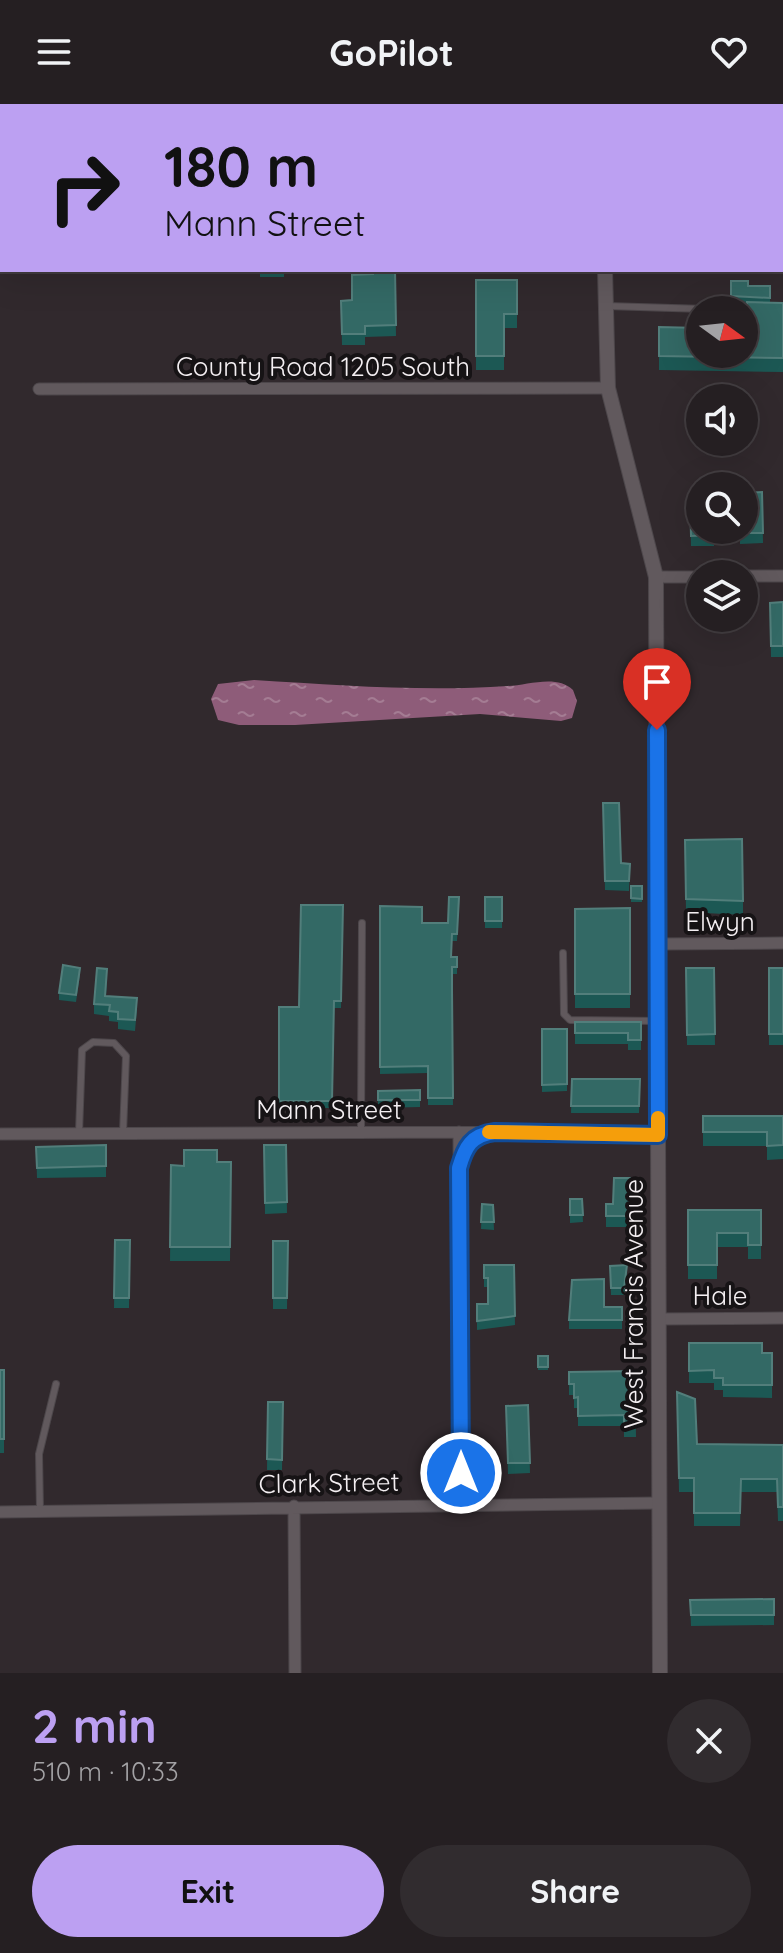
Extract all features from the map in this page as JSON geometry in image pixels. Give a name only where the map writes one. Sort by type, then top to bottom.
[{"type":"street","name":"West Francis Avenue","points":[[605,272],[608,388],[656,577],[660,1673]]},
{"type":"street","name":"County Road 1205 South","points":[[39,389],[608,388]]},
{"type":"street","points":[[758,576],[783,576]]},
{"type":"street","points":[[656,577],[686,577]]},
{"type":"street","name":"Elwyn","points":[[658,944],[783,943]]},
{"type":"street","points":[[459,1132],[461,1504]]},
{"type":"street","points":[[459,1168],[469,1143],[495,1132]]},
{"type":"street","name":"Mann Street","points":[[0,1134],[495,1132],[658,1135]]},
{"type":"street","name":"Hale","points":[[658,1319],[783,1318]]},
{"type":"street","name":"Clark Street","points":[[0,1512],[659,1503]]},
{"type":"street","points":[[294,1506],[295,1673]]},
{"type":"lane","points":[[606,306],[686,308]]},
{"type":"lane","points":[[361,1132],[362,923]]},
{"type":"lane","points":[[563,953],[564,1014],[570,1020],[658,1021]]},
{"type":"lane","points":[[79,1133],[79,1068],[82,1050],[93,1042],[114,1043],[126,1056],[123,1133]]},
{"type":"lane","points":[[40,1511],[39,1454],[56,1384]]},
{"type":"water","points":[[254,680],[444,688],[551,681],[573,690],[577,701],[572,718],[561,721],[480,714],[295,725],[239,725],[218,720],[211,699],[218,684]]},
{"type":"building","points":[[395,272],[396,325],[365,326],[365,334],[342,334],[341,301],[352,300],[352,275]]},
{"type":"building","points":[[476,280],[517,280],[517,314],[504,314],[504,356],[476,356]]},
{"type":"building","points":[[731,281],[748,281],[748,286],[770,286],[770,298],[731,296]]},
{"type":"building","points":[[758,302],[783,303],[783,358],[758,358]]},
{"type":"building","points":[[659,327],[686,328],[686,356],[659,356]]},
{"type":"building","points":[[758,492],[762,492],[763,533],[758,533]]},
{"type":"building","points":[[783,602],[783,646],[771,646],[770,603]]},
{"type":"building","points":[[603,803],[619,803],[621,863],[630,864],[629,881],[605,881]]},
{"type":"building","points":[[742,839],[743,901],[686,899],[685,840]]},
{"type":"building","points":[[631,886],[642,886],[642,899],[631,898]]},
{"type":"building","points":[[449,897],[459,897],[457,934],[452,934],[451,957],[457,957],[457,967],[452,967],[453,1098],[428,1098],[428,1066],[380,1067],[380,906],[422,907],[422,923],[448,923]]},
{"type":"building","points":[[485,897],[502,897],[502,921],[485,921]]},
{"type":"building","points":[[301,905],[343,905],[341,1001],[334,1001],[332,1101],[279,1101],[279,1007],[299,1007]]},
{"type":"building","points":[[630,908],[630,994],[575,994],[575,909]]},
{"type":"building","points":[[63,965],[80,968],[76,995],[59,993]]},
{"type":"building","points":[[97,968],[107,969],[105,996],[137,998],[135,1020],[118,1019],[118,1012],[109,1011],[110,1005],[94,1004]]},
{"type":"building","points":[[686,968],[714,968],[715,1034],[687,1035]]},
{"type":"building","points":[[769,968],[783,968],[783,1034],[769,1034]]},
{"type":"building","points":[[575,1022],[641,1022],[641,1040],[628,1040],[628,1033],[575,1033]]},
{"type":"building","points":[[542,1029],[567,1029],[567,1084],[542,1085]]},
{"type":"building","points":[[572,1079],[640,1079],[639,1106],[571,1106]]},
{"type":"building","points":[[420,1090],[420,1100],[378,1100],[378,1091]]},
{"type":"building","points":[[703,1116],[783,1116],[783,1145],[767,1146],[767,1132],[703,1132]]},
{"type":"building","points":[[106,1145],[106,1166],[37,1168],[36,1147]]},
{"type":"building","points":[[264,1145],[286,1145],[287,1202],[265,1203]]},
{"type":"building","points":[[184,1150],[217,1150],[217,1162],[231,1162],[230,1247],[170,1247],[171,1165],[184,1166]]},
{"type":"building","points":[[614,1178],[630,1178],[630,1216],[606,1216],[606,1204],[613,1204]]},
{"type":"building","points":[[570,1199],[582,1199],[583,1215],[570,1215]]},
{"type":"building","points":[[482,1204],[493,1205],[494,1222],[481,1222]]},
{"type":"building","points":[[688,1210],[761,1210],[761,1245],[748,1245],[748,1233],[717,1233],[717,1265],[688,1265]]},
{"type":"building","points":[[115,1240],[130,1240],[129,1298],[114,1298]]},
{"type":"building","points":[[273,1241],[288,1241],[287,1298],[273,1298]]},
{"type":"building","points":[[484,1265],[514,1265],[515,1316],[477,1321],[477,1304],[488,1304],[488,1278],[484,1278]]},
{"type":"building","points":[[627,1265],[624,1288],[611,1288],[610,1266]]},
{"type":"building","points":[[604,1279],[604,1307],[622,1307],[622,1320],[569,1320],[572,1280]]},
{"type":"building","points":[[689,1343],[762,1343],[762,1353],[772,1353],[772,1385],[723,1385],[723,1378],[714,1378],[714,1370],[689,1371]]},
{"type":"building","points":[[538,1356],[548,1356],[548,1367],[538,1367]]},
{"type":"building","points":[[0,1370],[4,1370],[4,1439],[0,1439]]},
{"type":"building","points":[[635,1371],[636,1427],[624,1427],[624,1415],[578,1416],[578,1397],[574,1398],[574,1384],[569,1384],[569,1372]]},
{"type":"building","points":[[677,1392],[695,1399],[697,1444],[783,1445],[783,1507],[778,1507],[777,1479],[741,1479],[740,1513],[694,1513],[694,1478],[679,1478]]},
{"type":"building","points":[[268,1402],[283,1402],[282,1460],[267,1459]]},
{"type":"building","points":[[528,1405],[530,1463],[508,1463],[506,1406]]},
{"type":"building","points":[[774,1599],[774,1615],[691,1615],[690,1600]]},
{"type":"slow traffic","points":[[489,1132],[658,1135],[658,1118]]},
{"type":"route","points":[[461,1473],[459,1168],[462,1153],[474,1138],[495,1132],[658,1135],[657,730]]}]
